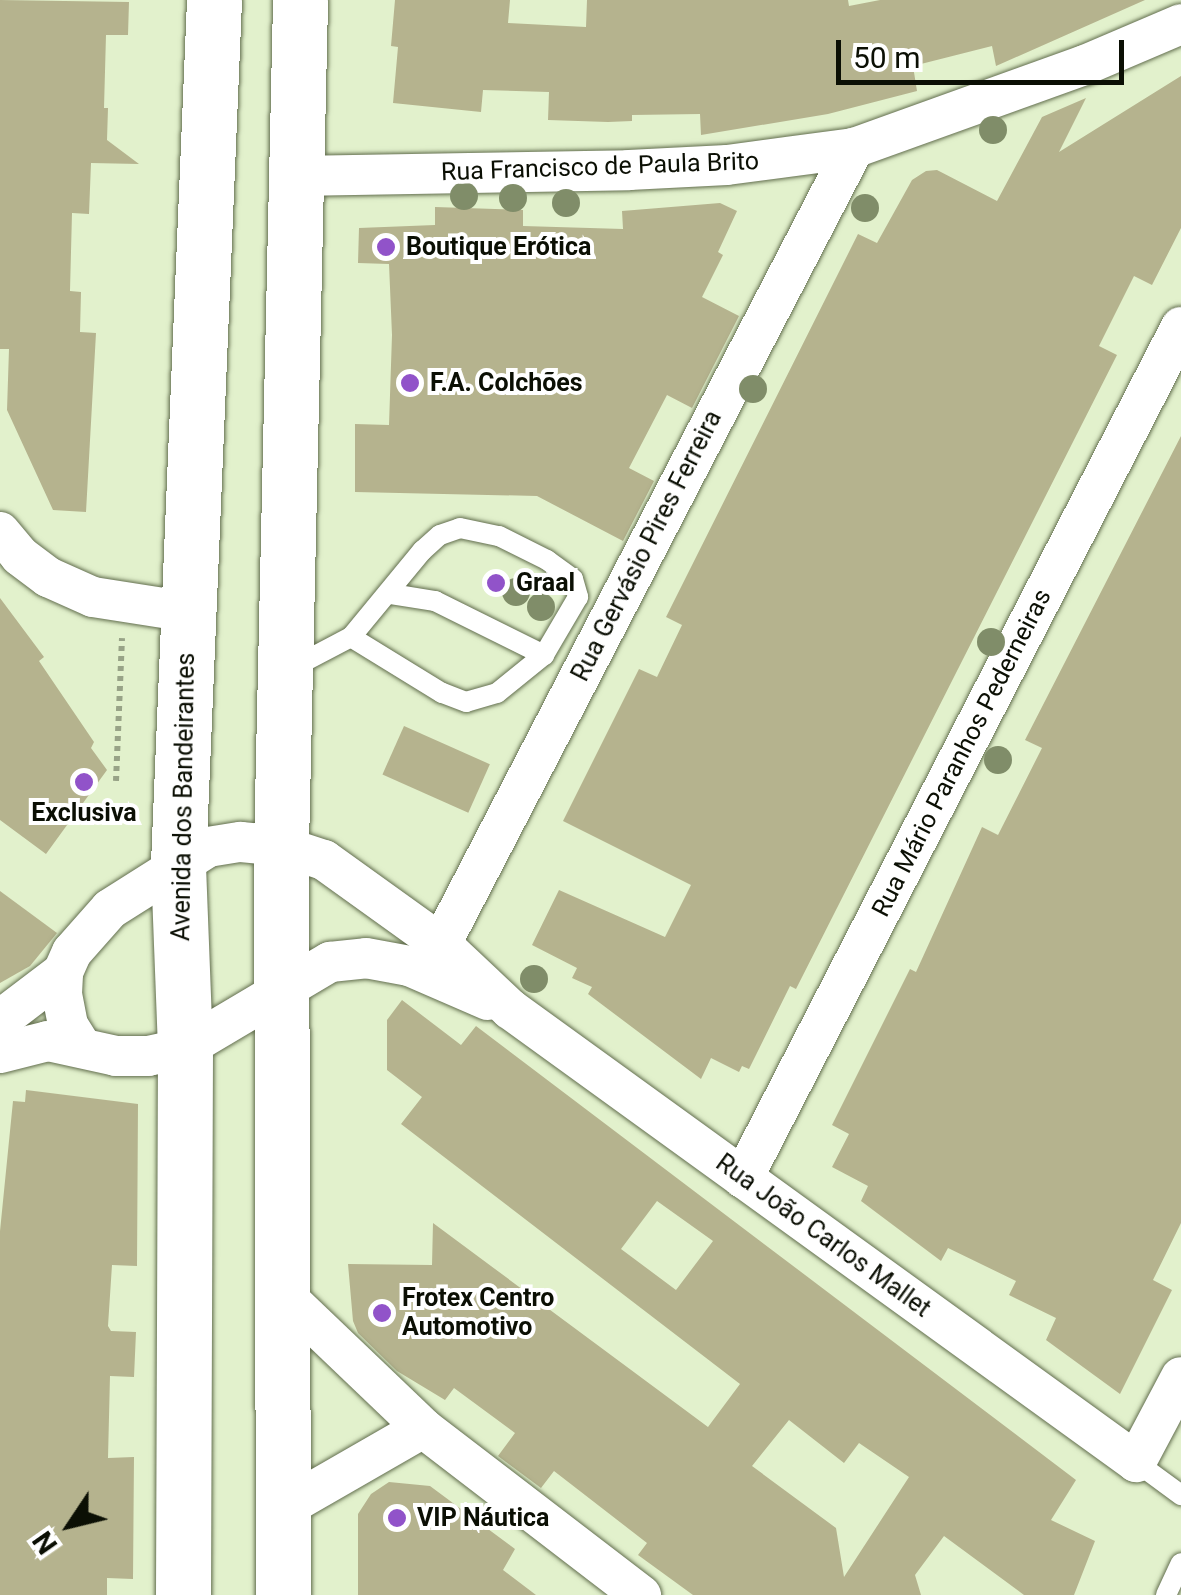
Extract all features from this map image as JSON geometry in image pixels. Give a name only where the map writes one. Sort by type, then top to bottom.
[{"type":"highway","name":"Avenida dos Bandeirantes","points":[[183,1595],[185,1048],[178,862],[214,0]]},
{"type":"highway","points":[[283,1595],[280,989],[300,0]]},
{"type":"street","name":"Rua Francisco de Paula Brito","points":[[296,176],[727,165],[854,148],[1084,65],[1181,24]]},
{"type":"street","name":"Rua Gervásio Pires Ferreira","points":[[441,944],[854,148]]},
{"type":"street","name":"Rua Mário Paranhos Pederneiras","points":[[743,1178],[1181,327]]},
{"type":"street","points":[[0,532],[20,556],[48,577],[92,597],[188,612]]},
{"type":"street","name":"Rua João Carlos Mallet","points":[[0,1020],[63,972],[72,952],[110,910],[178,862],[208,848],[241,842],[282,846],[324,860],[441,944],[510,1009],[1136,1462]]},
{"type":"street","name":"Rua João Carlos Mallet","points":[[185,1048],[330,962],[366,958],[409,966],[510,1009]]},
{"type":"street","points":[[63,972],[62,994],[68,1025],[82,1046]]},
{"type":"street","points":[[0,1053],[48,1041],[116,1056],[148,1056],[185,1048]]},
{"type":"street","points":[[284,1294],[422,1428],[640,1595]]},
{"type":"street","points":[[1136,1462],[1181,1378]]},
{"type":"street","points":[[284,1508],[422,1428]]},
{"type":"lane","points":[[286,672],[351,637],[422,551],[440,535],[460,528],[499,536],[547,560],[572,579],[578,597],[564,629],[544,654],[497,692],[466,702],[442,693],[351,637]]},
{"type":"lane","points":[[390,594],[435,601],[544,654]]},
{"type":"lane","points":[[1136,1462],[1181,1495]]},
{"type":"lane","points":[[1166,1595],[1181,1564]]},
{"type":"path","points":[[116,782],[122,602]]},
{"type":"building","points":[[0,0],[129,2],[128,35],[106,35],[104,108],[108,108],[107,140],[139,164],[91,163],[89,214],[72,213],[70,291],[81,292],[80,332],[96,333],[86,512],[53,510],[7,410],[9,349],[0,349]]},
{"type":"building","points":[[395,0],[510,0],[508,23],[586,27],[587,0],[848,0],[849,6],[880,0],[1145,0],[996,66],[992,46],[913,66],[917,91],[828,114],[701,135],[700,114],[632,115],[632,121],[608,122],[548,120],[549,92],[483,90],[481,112],[393,103],[398,47],[391,46]]},
{"type":"building","points":[[1181,76],[1181,228],[1152,285],[1134,276],[1099,346],[1117,355],[796,989],[790,986],[749,1069],[742,1066],[739,1072],[711,1058],[701,1079],[588,994],[592,987],[572,978],[577,968],[532,945],[559,890],[665,937],[691,885],[563,821],[639,669],[657,677],[682,625],[666,617],[858,234],[877,243],[912,180],[926,171],[937,170],[997,201],[1042,117],[1086,98],[1059,152]]},
{"type":"building","points":[[720,203],[737,211],[718,252],[723,255],[702,297],[739,316],[692,408],[667,395],[629,468],[654,481],[623,541],[537,496],[355,492],[355,424],[389,425],[392,335],[389,264],[358,263],[359,228],[435,225],[435,207],[523,210],[523,226],[623,229],[622,211]]},
{"type":"building","points":[[1181,436],[1181,1223],[1153,1280],[1172,1290],[1120,1394],[1046,1340],[1056,1318],[1009,1295],[1016,1281],[948,1248],[941,1261],[861,1201],[868,1186],[832,1167],[849,1134],[832,1125],[910,969],[916,972],[982,827],[998,835],[1042,748],[1025,740]]},
{"type":"building","points":[[0,598],[44,657],[39,661],[94,742],[91,748],[107,770],[46,854],[0,820]]},
{"type":"building","points":[[404,726],[490,764],[468,813],[382,774]]},
{"type":"building","points":[[0,891],[57,933],[30,966],[0,983]]},
{"type":"building","points":[[402,1000],[461,1045],[476,1026],[1076,1480],[1051,1520],[1095,1541],[1074,1595],[1024,1595],[944,1536],[915,1575],[921,1595],[693,1595],[638,1555],[647,1543],[554,1471],[541,1488],[498,1456],[515,1433],[454,1388],[445,1400],[397,1371],[358,1333],[353,1321],[348,1264],[432,1265],[433,1223],[708,1427],[740,1384],[401,1124],[422,1097],[387,1070],[387,1020]],"holes":[[[657,1201],[713,1241],[676,1290],[621,1249]],[[789,1420],[844,1463],[859,1443],[909,1477],[844,1577],[836,1528],[752,1466]]]},
{"type":"building","points":[[26,1090],[138,1104],[137,1266],[112,1265],[108,1326],[111,1331],[136,1332],[134,1377],[110,1376],[108,1458],[134,1457],[133,1579],[107,1578],[107,1595],[0,1595],[0,1231],[13,1101],[25,1102]]},
{"type":"building","points":[[389,1482],[430,1486],[515,1549],[503,1570],[536,1595],[358,1595],[358,1514],[371,1494]]},
{"type":"place","name":"Boutique Erótica","points":[[386,247]]},
{"type":"place","name":"F.A. Colchões","points":[[410,383]]},
{"type":"place","name":"Graal","points":[[496,583]]},
{"type":"place","name":"Exclusiva","points":[[84,782]]},
{"type":"place","name":"Frotex Centro Automotivo","points":[[382,1313]]},
{"type":"place","name":"VIP Náutica","points":[[397,1518]]}]
